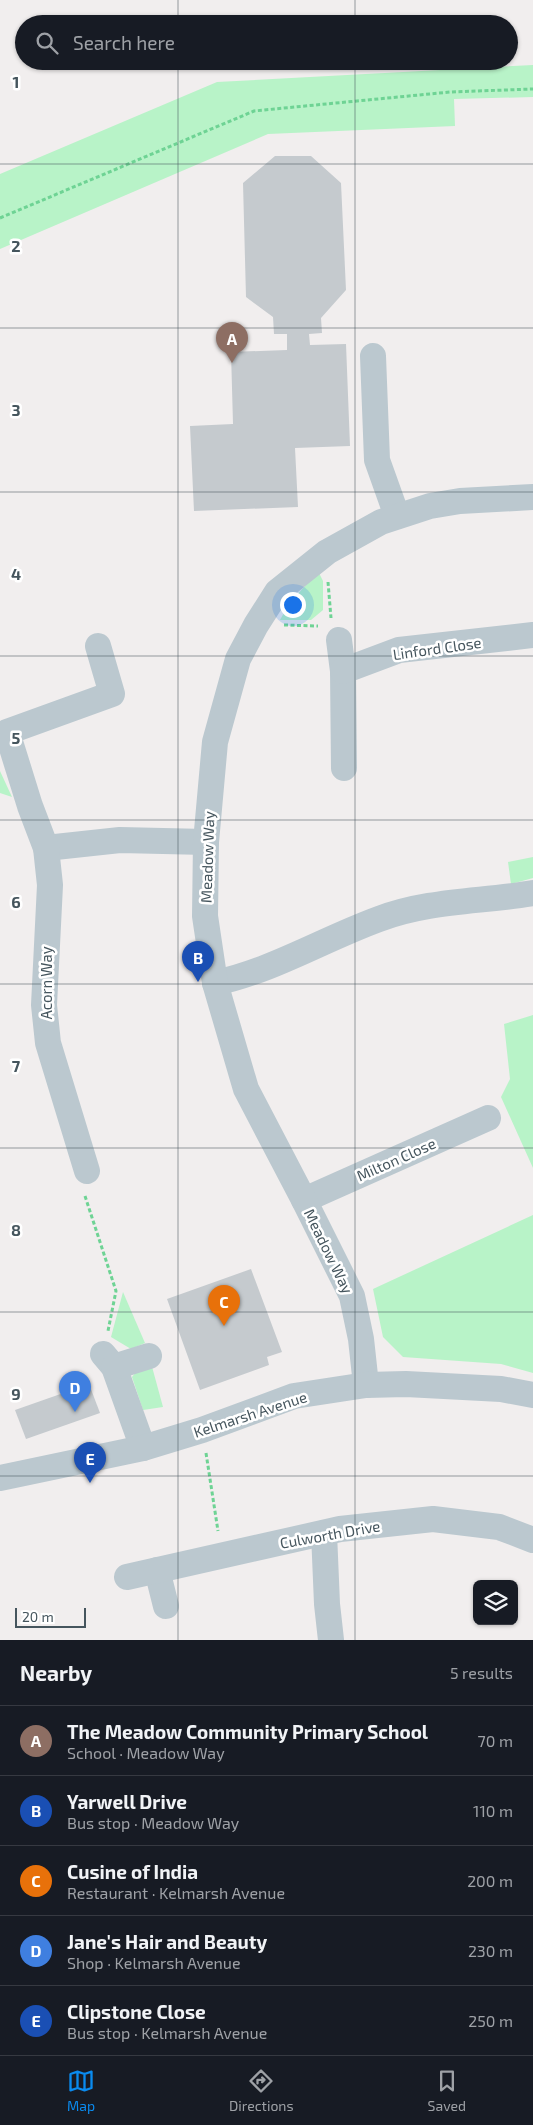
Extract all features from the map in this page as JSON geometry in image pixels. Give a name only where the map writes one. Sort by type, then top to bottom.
[{"type":"street","points":[[373,356],[377,460],[398,516]]},
{"type":"street","name":"Meadow Way","points":[[366,1385],[361,1339],[352,1296],[246,1089],[215,983],[205,916],[206,842],[215,742],[238,659],[256,625],[277,592],[327,552],[381,522],[430,506],[460,501],[533,496]]},
{"type":"street","points":[[336,633],[343,671],[344,768]]},
{"type":"street","name":"Linford Close","points":[[343,671],[399,650],[533,635]]},
{"type":"street","name":"Acorn Way","points":[[87,1171],[48,1043],[44,1005],[50,885],[46,848],[3,733],[112,694],[98,646]]},
{"type":"street","points":[[46,848],[120,840],[206,842]]},
{"type":"street","points":[[215,983],[242,977],[380,918],[428,905],[533,893]]},
{"type":"street","name":"Milton Close","points":[[304,1200],[488,1118]]},
{"type":"street","points":[[143,1448],[108,1361],[149,1356]]},
{"type":"street","name":"Kelmarsh Avenue","points":[[0,1478],[143,1448],[202,1430],[294,1396],[366,1385],[406,1384],[492,1389],[533,1395]]},
{"type":"street","name":"Culworth Drive","points":[[127,1577],[340,1529],[433,1519],[499,1527],[533,1540]]},
{"type":"street","points":[[324,1533],[327,1604],[332,1640]]},
{"type":"street","points":[[157,1570],[166,1606]]},
{"type":"path","points":[[0,218],[254,110],[450,92],[533,89]]},
{"type":"path","points":[[256,625],[336,633],[330,614],[327,552]]},
{"type":"path","points":[[87,1171],[82,1185],[116,1291],[108,1361]]},
{"type":"path","points":[[202,1430],[222,1556]]},
{"type":"green space","points":[[533,65],[533,97],[454,99],[455,126],[268,134],[0,249],[0,174],[217,82],[440,70],[518,70],[518,66]]},
{"type":"green space","points":[[319,573],[323,581],[323,610],[311,620],[280,620],[297,595]]},
{"type":"green space","points":[[0,771],[12,797],[0,793]]},
{"type":"green space","points":[[533,857],[533,878],[511,884],[508,862]]},
{"type":"green space","points":[[533,1015],[533,1168],[501,1097],[510,1079],[504,1024]]},
{"type":"green space","points":[[533,1215],[533,1373],[501,1364],[403,1357],[383,1337],[373,1289]]},
{"type":"green space","points":[[123,1292],[145,1343],[131,1349],[111,1337]]},
{"type":"green space","points":[[151,1363],[163,1407],[143,1410],[132,1377],[141,1366]]},
{"type":"building","points":[[275,156],[311,156],[341,183],[346,290],[321,318],[322,333],[309,334],[310,345],[346,344],[350,446],[295,448],[298,507],[194,511],[190,426],[233,424],[231,352],[287,350],[287,334],[274,334],[273,317],[246,297],[243,183]]},
{"type":"building","points":[[251,1269],[282,1352],[267,1357],[269,1365],[200,1390],[167,1299]]},
{"type":"building","points":[[89,1384],[100,1413],[26,1439],[15,1410]]},
{"type":"place","name":"The Meadow Community Primary School","points":[[232,363]]},
{"type":"place","name":"Yarwell Drive","points":[[198,982]]},
{"type":"place","name":"Cusine of India","points":[[224,1326]]},
{"type":"place","name":"Jane's Hair and Beauty","points":[[75,1412]]},
{"type":"place","name":"Clipstone Close","points":[[90,1483]]}]
